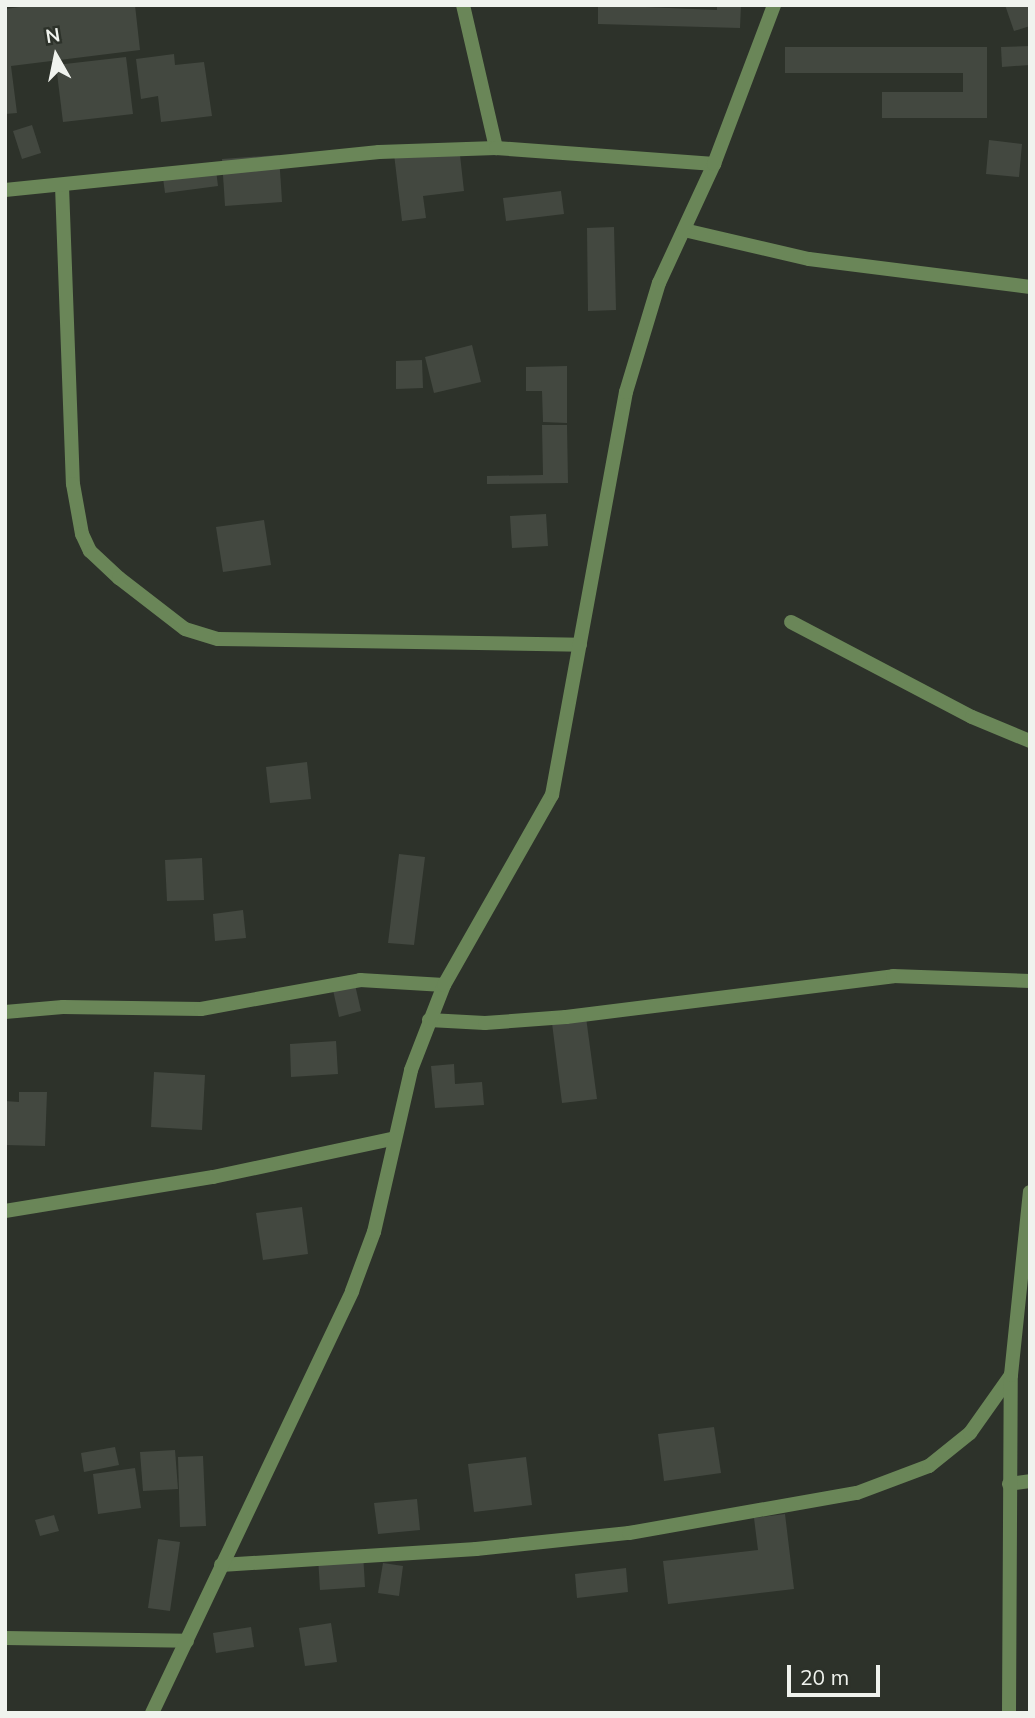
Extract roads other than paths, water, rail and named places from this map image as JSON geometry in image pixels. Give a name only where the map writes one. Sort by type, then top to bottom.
[{"type":"street","points":[[463,5],[496,148]]},
{"type":"street","points":[[152,1713],[352,1292],[374,1232],[392,1139],[429,1020],[444,985],[552,795],[626,392],[659,283],[715,164],[774,5]]},
{"type":"street","points":[[5,190],[379,152],[496,148],[715,164]]},
{"type":"street","points":[[62,186],[74,484],[82,534],[90,551],[119,578],[185,629],[218,639],[580,645]]},
{"type":"street","points":[[684,230],[809,260],[1030,287]]},
{"type":"street","points":[[791,622],[972,717],[1030,741]]},
{"type":"street","points":[[429,1020],[485,1023],[566,1017],[893,976],[1030,981]]},
{"type":"street","points":[[5,1012],[63,1007],[215,1007],[370,979],[444,985]]},
{"type":"street","points":[[5,1211],[213,1177],[392,1139]]},
{"type":"street","points":[[1009,1713],[1011,1375],[1030,1192]]},
{"type":"street","points":[[221,1565],[476,1549],[629,1533],[858,1493],[929,1466],[970,1433],[1011,1375]]},
{"type":"street","points":[[1009,1484],[1030,1481]]},
{"type":"street","points":[[5,1638],[187,1641]]}]
